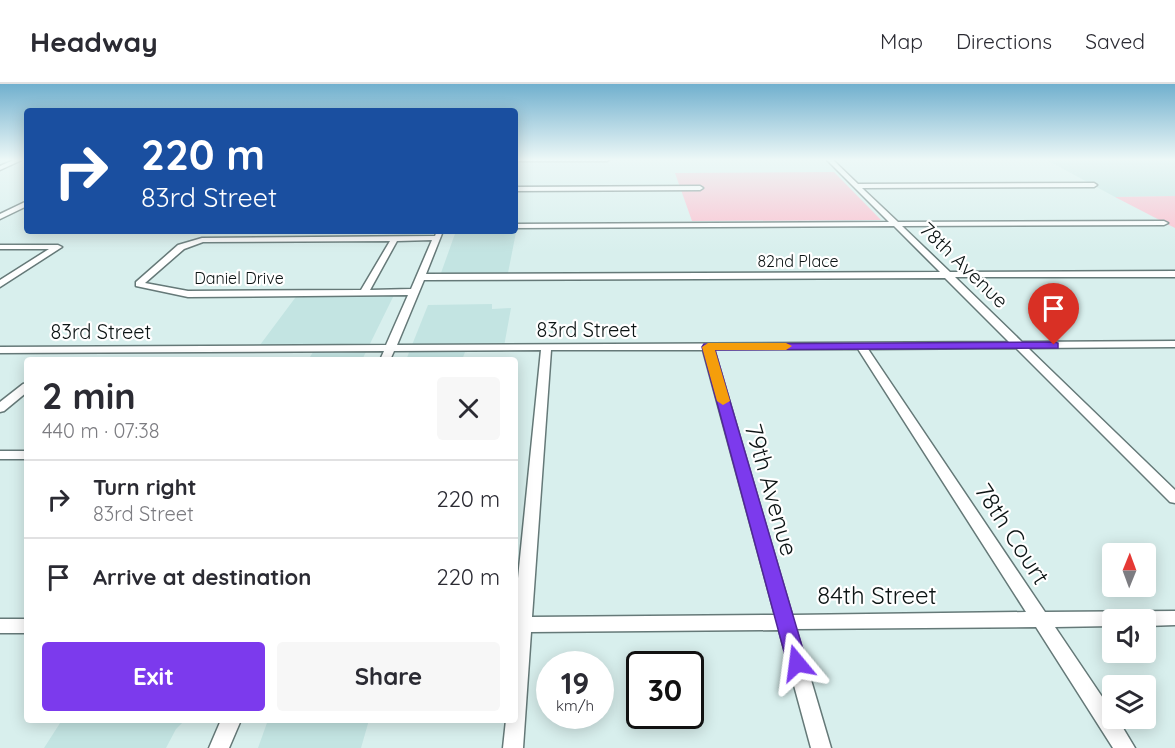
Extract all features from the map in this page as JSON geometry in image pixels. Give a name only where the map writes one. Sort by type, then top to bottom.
[{"type":"street","name":"78th Avenue","points":[[860,190],[1175,498]]},
{"type":"street","points":[[0,217],[24,205]]},
{"type":"street","points":[[518,226],[1164,223]]},
{"type":"street","points":[[224,238],[229,234]]},
{"type":"street","points":[[224,238],[395,238],[439,234],[386,357]]},
{"type":"street","name":"Daniel Drive","points":[[224,238],[185,244],[139,284],[148,288],[174,289],[188,294],[414,292]]},
{"type":"street","points":[[364,293],[395,238]]},
{"type":"street","points":[[0,247],[57,247],[0,284]]},
{"type":"street","name":"82nd Place","points":[[421,277],[1175,274]]},
{"type":"street","name":"83rd Street","points":[[0,350],[1175,344]]},
{"type":"street","name":"78th Court","points":[[861,346],[1125,748]]},
{"type":"street","name":"79th Avenue","points":[[708,347],[821,748]]},
{"type":"street","points":[[518,625],[546,348]]},
{"type":"street","points":[[61,357],[69,350]]},
{"type":"street","points":[[0,408],[24,388]]},
{"type":"street","points":[[0,455],[24,455]]},
{"type":"street","name":"84th Street","points":[[518,625],[1171,618]]},
{"type":"street","points":[[0,626],[24,626]]},
{"type":"street","points":[[219,748],[230,723]]},
{"type":"street","points":[[513,748],[514,723]]},
{"type":"shaded area","points":[[681,190],[852,190],[881,220],[692,221]]},
{"type":"shaded area","points":[[1102,190],[1175,190],[1175,196],[1115,197]]},
{"type":"shaded area","points":[[1175,196],[1175,228],[1115,197]]},
{"type":"shaded area","points":[[455,234],[516,234],[508,273],[441,273]]},
{"type":"shaded area","points":[[395,293],[363,357],[310,357],[315,349],[257,349],[298,294]]},
{"type":"shaded area","points":[[492,304],[492,309],[511,308],[503,352],[465,352],[463,357],[407,357],[428,305]]},
{"type":"shaded area","points":[[60,723],[182,723],[176,729],[166,748],[44,748]]},
{"type":"shaded area","points":[[267,723],[368,723],[361,748],[258,748]]},
{"type":"slow traffic","points":[[723,401],[708,347],[786,346]]},
{"type":"route","points":[[797,663],[708,347],[1054,345]]}]
